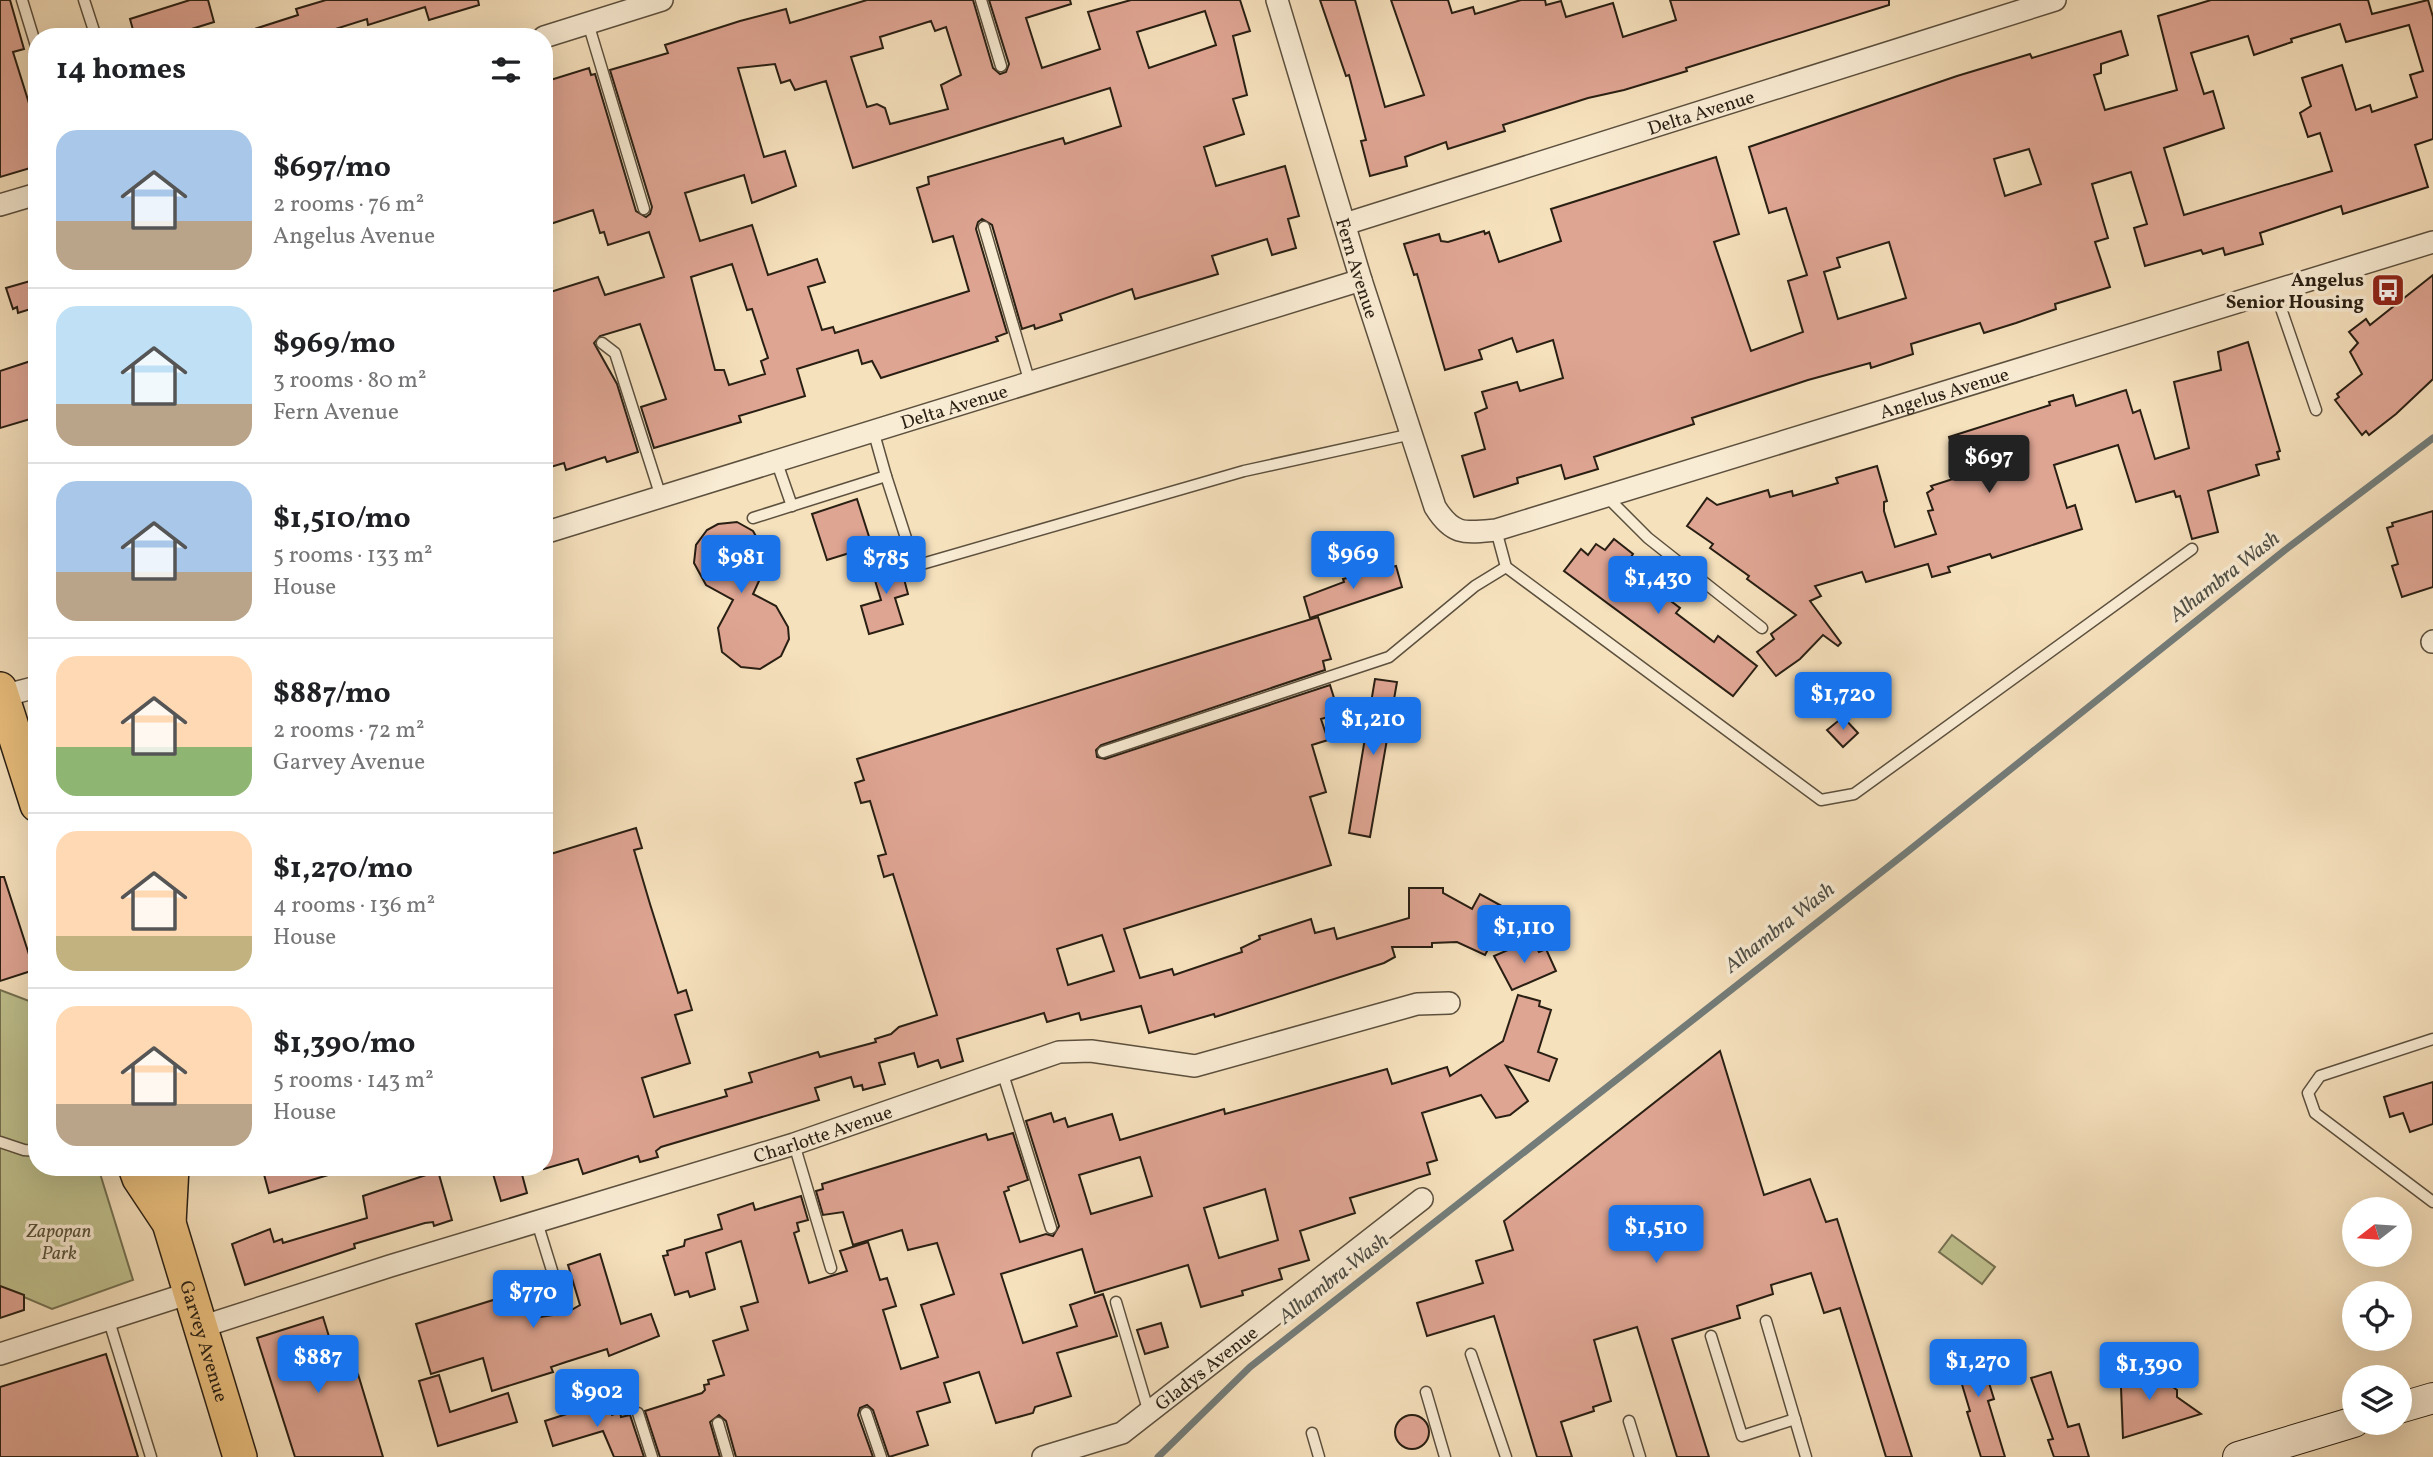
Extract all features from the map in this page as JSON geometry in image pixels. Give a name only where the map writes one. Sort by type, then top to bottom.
[{"type":"main road","points":[[1,694],[28,777]]},
{"type":"main road","name":"Garvey Avenue","points":[[138,1176],[170,1223]]},
{"type":"main road","name":"Garvey Avenue","points":[[172,1176],[170,1223],[240,1457]]},
{"type":"main road","points":[[2412,1404],[2433,1398]]},
{"type":"main road","points":[[2251,1455],[2342,1426]]},
{"type":"street","points":[[553,34],[662,0]]},
{"type":"street","name":"Fern Avenue","points":[[1277,0],[1361,281],[1435,507],[1445,522],[1455,530]]},
{"type":"street","name":"Delta Avenue","points":[[1345,224],[2054,0]]},
{"type":"street","points":[[0,205],[28,197]]},
{"type":"street","name":"Angelus Avenue","points":[[1455,530],[1471,533],[1496,530],[2433,242]]},
{"type":"street","name":"Delta Avenue","points":[[553,530],[1361,281]]},
{"type":"street","points":[[1,694],[28,689]]},
{"type":"street","name":"Charlotte Avenue","points":[[201,1327],[794,1144],[1059,1052],[1091,1051],[1195,1066],[1417,1004],[1449,1003]]},
{"type":"street","name":"Gladys Avenue","points":[[1042,1457],[1122,1433],[1422,1199]]},
{"type":"street","points":[[0,1354],[190,1293]]},
{"type":"lane","points":[[22,0],[31,28]]},
{"type":"lane","points":[[84,0],[93,28]]},
{"type":"lane","points":[[981,0],[1001,66]]},
{"type":"lane","points":[[588,23],[644,209]]},
{"type":"lane","points":[[984,227],[1030,383]]},
{"type":"lane","points":[[2275,291],[2316,410]]},
{"type":"lane","points":[[602,343],[615,353],[661,497]]},
{"type":"lane","points":[[873,430],[915,566],[1244,471],[1412,434]]},
{"type":"lane","points":[[776,460],[792,506]]},
{"type":"lane","points":[[753,518],[886,476]]},
{"type":"lane","points":[[1606,496],[1648,538],[1762,628]]},
{"type":"lane","points":[[1496,530],[1506,567],[1821,800],[1854,794],[2192,549]]},
{"type":"lane","points":[[1103,752],[1389,657],[1475,586],[1506,567]]},
{"type":"lane","points":[[2433,1039],[2320,1076],[2308,1093],[2315,1113],[2433,1202]]},
{"type":"lane","points":[[1002,1072],[1051,1228]]},
{"type":"lane","points":[[0,1142],[28,1150]]},
{"type":"lane","points":[[794,1144],[831,1268]]},
{"type":"lane","points":[[537,1222],[563,1306]]},
{"type":"lane","points":[[1116,1302],[1149,1413]]},
{"type":"lane","points":[[109,1321],[151,1457]]},
{"type":"lane","points":[[1766,1321],[1806,1457]]},
{"type":"lane","points":[[1711,1336],[1742,1436],[1795,1419]]},
{"type":"lane","points":[[1471,1354],[1506,1457]]},
{"type":"lane","points":[[1426,1392],[1445,1457]]},
{"type":"lane","points":[[638,1413],[652,1457]]},
{"type":"lane","points":[[866,1413],[881,1457]]},
{"type":"lane","points":[[1629,1421],[1640,1457]]},
{"type":"lane","points":[[718,1423],[729,1457]]},
{"type":"lane","points":[[1312,1433],[1319,1457]]},
{"type":"green space","name":"Zapopan Park","points":[[0,990],[28,1001],[28,1176],[101,1176],[133,1280],[52,1309],[0,1287]]},
{"type":"green space","points":[[1952,1235],[1995,1267],[1982,1284],[1939,1252]]},
{"type":"building","points":[[0,0],[10,0],[24,49],[13,52],[28,100],[28,169],[0,177]]},
{"type":"building","points":[[190,0],[208,0],[214,22],[195,28],[132,28],[130,19]]},
{"type":"building","points":[[326,0],[478,0],[479,5],[429,20],[425,7],[368,25],[367,19],[338,28],[258,28],[298,15],[296,9]]},
{"type":"building","points":[[867,0],[973,0],[993,68],[1000,74],[1006,72],[1009,64],[989,0],[1070,0],[1071,4],[1026,18],[1042,68],[1100,49],[1088,12],[1131,0],[1240,0],[1250,31],[1233,36],[1247,95],[1233,99],[1244,134],[1204,147],[1216,186],[1285,166],[1299,216],[1288,219],[1296,248],[1272,255],[1267,239],[1212,256],[1218,274],[1135,299],[1132,289],[1060,314],[1062,320],[1035,329],[1034,325],[1022,329],[992,225],[982,219],[976,229],[1007,333],[996,337],[998,341],[881,378],[872,361],[862,364],[858,350],[797,369],[805,396],[739,416],[741,422],[654,448],[641,407],[666,399],[640,324],[600,336],[594,343],[617,384],[638,452],[607,462],[605,457],[566,470],[564,463],[553,466],[553,291],[598,277],[605,295],[664,277],[649,232],[608,245],[604,232],[600,233],[593,210],[553,223],[553,79],[589,68],[591,75],[595,74],[636,211],[646,217],[652,207],[610,70],[668,53],[665,45],[786,9],[790,23]],"holes":[[[1205,11],[1216,45],[1149,68],[1137,32]],[[931,21],[935,31],[946,27],[961,75],[941,85],[948,109],[890,124],[885,108],[877,104],[867,107],[851,57],[883,48],[880,37]],[[775,64],[781,83],[790,80],[795,90],[826,81],[853,168],[1110,88],[1121,126],[1065,144],[1063,138],[928,177],[929,184],[917,188],[933,242],[953,236],[969,291],[835,333],[833,327],[822,330],[808,287],[825,282],[817,259],[768,275],[752,225],[700,241],[685,193],[744,175],[752,203],[796,186],[785,151],[764,157],[738,68]],[[732,264],[747,310],[752,309],[768,358],[761,361],[765,374],[729,385],[724,370],[715,370],[691,277]]]},
{"type":"building","points":[[1320,0],[1355,0],[1385,107],[1424,95],[1391,0],[1448,0],[1452,13],[1473,7],[1475,14],[1521,0],[1545,0],[1546,5],[1561,1],[1566,17],[1613,3],[1623,37],[1676,20],[1670,0],[1889,0],[1889,5],[1686,68],[1687,71],[1503,125],[1505,131],[1448,149],[1446,142],[1405,157],[1407,166],[1370,176],[1361,141],[1366,140],[1349,75],[1346,76]]},
{"type":"building","points":[[2211,0],[2368,0],[2372,14],[2428,0],[2433,17],[2433,139],[2415,145],[2428,187],[2343,214],[2341,206],[2260,233],[2263,244],[2225,255],[2223,248],[2203,254],[2201,250],[2145,266],[2134,228],[2147,224],[2131,172],[2092,184],[2108,238],[2095,242],[2110,287],[2055,304],[2056,309],[2016,323],[1984,333],[1980,323],[1911,344],[1913,354],[1871,368],[1870,363],[1808,380],[1692,418],[1694,424],[1594,457],[1598,469],[1565,479],[1561,465],[1517,478],[1518,483],[1474,497],[1462,456],[1485,449],[1475,413],[1487,408],[1482,392],[1517,382],[1520,391],[1563,378],[1553,340],[1517,352],[1512,338],[1479,350],[1482,359],[1445,370],[1417,274],[1414,275],[1404,244],[1439,234],[1441,241],[1448,242],[1484,231],[1485,234],[1489,232],[1499,262],[1561,241],[1551,209],[1716,157],[1739,234],[1714,242],[1751,351],[1803,332],[1788,281],[1807,275],[1786,208],[1769,213],[1749,147],[1957,76],[2030,54],[2032,58],[2121,31],[2128,55],[2101,64],[2101,73],[2094,75],[2105,110],[2177,90],[2158,16]],"holes":[[[2340,24],[2346,42],[2409,25],[2423,71],[2410,75],[2417,97],[2372,112],[2370,105],[2356,110],[2342,65],[2302,78],[2311,106],[2300,113],[2308,137],[2320,133],[2332,171],[2184,215],[2164,148],[2224,128],[2213,91],[2204,94],[2191,53],[2248,36],[2254,55],[2292,42],[2291,39]],[[2029,149],[2041,184],[2005,196],[1994,159]],[[1889,242],[1906,298],[1838,319],[1824,272],[1840,267],[1837,258]]]},
{"type":"building","points":[[2433,275],[2433,379],[2396,414],[2369,435],[2366,431],[2362,435],[2335,400],[2339,397],[2337,394],[2362,374],[2350,352],[2358,343],[2349,332],[2366,319],[2370,325]]},
{"type":"building","points":[[28,282],[28,310],[18,313],[17,307],[13,309],[6,288]]},
{"type":"building","points":[[2248,342],[2280,451],[2277,452],[2279,459],[2256,465],[2259,475],[2208,491],[2218,532],[2192,539],[2180,496],[2176,497],[2174,491],[2136,502],[2118,445],[2054,465],[2067,508],[2075,505],[2082,529],[1992,558],[1990,554],[1948,567],[1950,572],[1932,577],[1928,564],[1866,582],[1862,572],[1815,586],[1821,596],[1810,601],[1841,643],[1838,646],[1823,635],[1800,659],[1776,676],[1757,652],[1774,639],[1771,634],[1796,615],[1747,579],[1749,576],[1710,548],[1713,544],[1687,526],[1707,498],[1717,505],[1768,490],[1770,497],[1792,491],[1793,496],[1838,483],[1836,478],[1877,466],[1887,501],[1884,502],[1884,511],[1895,547],[1936,534],[1928,511],[1933,510],[1927,493],[1933,489],[1931,486],[1959,477],[1949,437],[2073,395],[2076,406],[2126,390],[2133,413],[2140,410],[2155,459],[2189,448],[2174,382],[2221,370],[2218,352]]},
{"type":"building","points":[[28,362],[28,420],[0,428],[0,371]]},
{"type":"building","points":[[857,499],[872,546],[827,560],[812,514]]},
{"type":"building","points":[[2433,511],[2433,587],[2402,597],[2392,566],[2398,564],[2387,528],[2393,526],[2392,523]]},
{"type":"building","points":[[737,522],[753,531],[765,552],[764,570],[753,594],[776,606],[788,627],[789,639],[781,656],[760,669],[741,667],[722,652],[718,628],[733,600],[706,585],[694,563],[696,545],[707,530],[718,524]]},
{"type":"building","points":[[1614,539],[1633,554],[1621,572],[1653,595],[1656,590],[1680,608],[1676,613],[1714,642],[1718,636],[1757,666],[1733,696],[1564,571],[1581,549],[1588,555],[1596,544],[1605,550]]},
{"type":"building","points":[[898,556],[908,594],[895,598],[903,624],[869,634],[861,606],[881,600],[870,564]]},
{"type":"building","points":[[1396,566],[1402,587],[1310,618],[1304,597],[1344,582],[1343,579]]},
{"type":"building","points":[[1318,617],[1331,659],[1323,661],[1325,670],[1101,745],[1096,750],[1097,757],[1105,759],[1330,685],[1339,714],[1321,719],[1328,740],[1312,745],[1326,792],[1310,797],[1331,865],[1124,929],[1140,978],[1172,969],[1174,975],[1242,952],[1241,948],[1260,939],[1259,936],[1311,919],[1315,933],[1334,928],[1337,939],[1409,918],[1409,888],[1443,888],[1443,893],[1472,909],[1480,894],[1509,910],[1485,955],[1457,942],[1432,943],[1432,947],[1392,947],[1395,957],[1384,963],[1215,1017],[1214,1014],[1149,1033],[1141,1006],[1081,1020],[1079,1013],[1047,1022],[1044,1013],[957,1039],[963,1061],[941,1068],[938,1060],[918,1067],[914,1053],[879,1063],[885,1084],[863,1090],[862,1085],[854,1087],[851,1077],[815,1088],[819,1100],[661,1147],[656,1151],[658,1157],[640,1162],[638,1156],[583,1174],[578,1159],[553,1166],[553,853],[636,828],[642,848],[634,850],[650,904],[678,993],[686,990],[692,1010],[675,1015],[690,1063],[642,1078],[654,1117],[727,1096],[725,1090],[752,1082],[749,1073],[818,1052],[820,1057],[876,1042],[875,1039],[891,1034],[899,1027],[937,1015],[893,874],[884,877],[878,856],[886,854],[870,801],[861,803],[855,783],[864,780],[857,759]],"holes":[[[1102,935],[1114,971],[1068,985],[1057,949]]]},
{"type":"building","points":[[1375,679],[1397,682],[1370,837],[1349,833]]},
{"type":"building","points":[[1843,717],[1858,733],[1843,747],[1827,730]]},
{"type":"building","points":[[0,877],[4,877],[28,951],[28,972],[0,981]]},
{"type":"building","points":[[1529,941],[1533,950],[1537,949],[1539,952],[1546,949],[1556,971],[1512,990],[1494,956]]},
{"type":"building","points":[[1518,995],[1540,1001],[1539,1006],[1551,1010],[1538,1052],[1557,1059],[1549,1081],[1506,1066],[1528,1101],[1510,1115],[1496,1118],[1481,1095],[1422,1113],[1437,1160],[1427,1163],[1430,1174],[1350,1198],[1355,1213],[1300,1231],[1309,1260],[1279,1269],[1282,1279],[1242,1291],[1243,1295],[1201,1307],[1188,1265],[1095,1293],[1082,1249],[1001,1274],[1023,1343],[1077,1326],[1070,1305],[1103,1294],[1117,1336],[1057,1353],[1071,1396],[1035,1407],[1033,1413],[996,1423],[979,1372],[944,1383],[950,1402],[917,1412],[928,1445],[889,1457],[873,1410],[867,1405],[860,1408],[858,1415],[873,1457],[736,1457],[726,1421],[719,1415],[710,1422],[720,1457],[660,1457],[645,1411],[702,1393],[705,1390],[704,1385],[709,1384],[708,1380],[724,1375],[713,1341],[748,1330],[741,1307],[758,1302],[741,1241],[706,1253],[715,1289],[690,1297],[688,1291],[675,1295],[663,1256],[668,1255],[667,1251],[684,1246],[685,1240],[722,1229],[718,1215],[753,1203],[755,1210],[801,1196],[808,1220],[797,1223],[799,1231],[794,1233],[809,1283],[847,1271],[840,1251],[868,1242],[880,1280],[887,1278],[896,1306],[883,1310],[901,1369],[938,1357],[921,1305],[954,1294],[937,1243],[908,1250],[902,1230],[853,1245],[843,1212],[823,1215],[816,1191],[823,1189],[822,1184],[986,1134],[988,1140],[1013,1133],[1028,1180],[1008,1187],[1009,1190],[1004,1192],[1020,1242],[1046,1234],[1053,1236],[1059,1226],[1026,1121],[1051,1113],[1054,1122],[1065,1118],[1068,1127],[1112,1114],[1120,1140],[1224,1109],[1225,1114],[1387,1069],[1392,1084],[1447,1067],[1450,1076],[1503,1041]],"holes":[[[1140,1157],[1152,1196],[1091,1214],[1079,1175]],[[1265,1189],[1278,1240],[1219,1258],[1204,1208]]]},
{"type":"building","points":[[1720,1051],[1764,1195],[1810,1179],[1826,1222],[1837,1219],[1912,1457],[1886,1457],[1840,1308],[1824,1313],[1811,1273],[1771,1285],[1773,1294],[1737,1306],[1740,1318],[1672,1339],[1709,1457],[1677,1457],[1637,1327],[1594,1340],[1611,1401],[1593,1407],[1594,1411],[1561,1422],[1572,1457],[1537,1457],[1494,1316],[1427,1336],[1417,1303],[1483,1283],[1476,1261],[1513,1250],[1504,1221]]},
{"type":"building","points":[[2433,1082],[2433,1124],[2410,1132],[2403,1113],[2390,1117],[2384,1097]]},
{"type":"building","points":[[264,1176],[325,1176],[269,1193]]},
{"type":"building","points":[[423,1176],[439,1176],[452,1220],[434,1226],[433,1222],[425,1223],[354,1244],[355,1248],[245,1285],[232,1244],[270,1229],[274,1242],[282,1239],[283,1243],[367,1218],[363,1196]]},
{"type":"building","points":[[494,1176],[522,1176],[527,1193],[501,1201]]},
{"type":"building","points":[[600,1254],[621,1324],[651,1314],[659,1336],[609,1356],[607,1349],[566,1362],[551,1367],[553,1372],[492,1391],[483,1358],[431,1374],[416,1324],[506,1296],[502,1284],[528,1276],[541,1317],[566,1313],[580,1305],[568,1265]]},
{"type":"building","points":[[0,1286],[24,1295],[24,1310],[0,1318]]},
{"type":"building","points":[[323,1317],[342,1379],[358,1374],[383,1457],[295,1457],[257,1338]]},
{"type":"building","points":[[1161,1323],[1168,1347],[1145,1354],[1137,1330]]},
{"type":"building","points":[[1976,1341],[1994,1399],[1988,1401],[2005,1457],[1981,1457],[1951,1348]]},
{"type":"building","points":[[106,1354],[138,1457],[0,1457],[0,1387]]},
{"type":"building","points":[[2120,1362],[2133,1363],[2148,1375],[2154,1373],[2177,1390],[2177,1397],[2201,1414],[2123,1438]]},
{"type":"building","points":[[2051,1372],[2068,1427],[2079,1424],[2089,1457],[2054,1457],[2048,1440],[2053,1439],[2031,1378]]},
{"type":"building","points":[[439,1375],[450,1412],[508,1393],[517,1422],[438,1446],[419,1381]]},
{"type":"building","points":[[607,1401],[612,1415],[620,1412],[621,1417],[630,1415],[644,1457],[614,1457],[603,1431],[553,1446],[545,1421]]},
{"type":"building","points":[[1412,1415],[1424,1420],[1429,1432],[1424,1444],[1412,1449],[1400,1444],[1395,1432],[1400,1420]]},
{"type":"waterway","name":"Alhambra Wash","points":[[1158,1457],[1250,1367],[1907,852],[2285,550],[2433,438]]},
{"type":"place","name":"Angelus Senior Housing","points":[[2388,290]]}]
